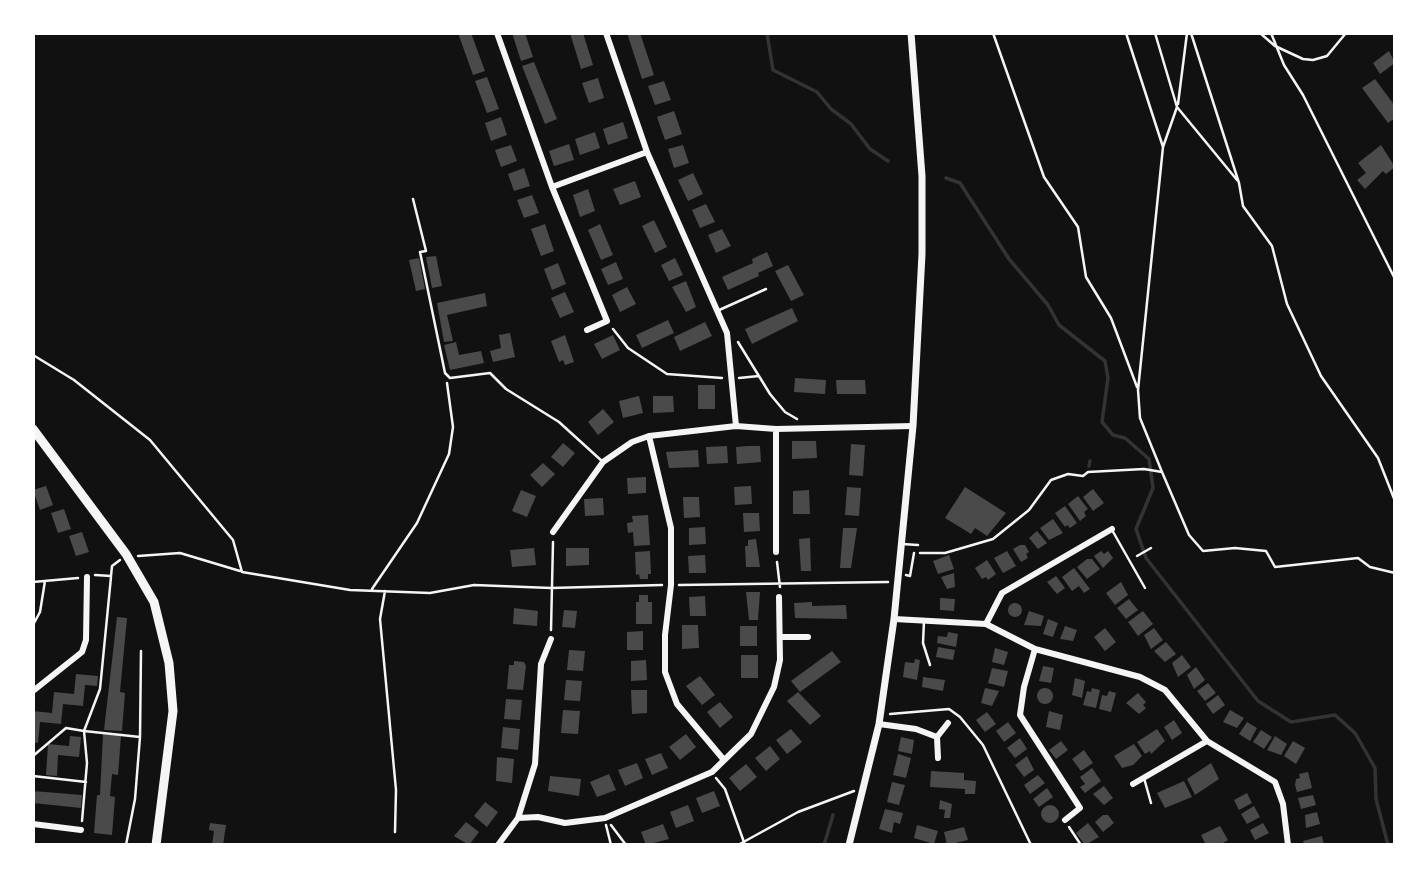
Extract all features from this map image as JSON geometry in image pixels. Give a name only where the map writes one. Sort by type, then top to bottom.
[{"type":"main road","points":[[33,429],[127,554],[154,602],[169,663],[173,711],[156,845]]},
{"type":"street","points":[[497,33],[552,187],[607,321],[587,330]]},
{"type":"street","points":[[606,33],[647,152],[727,333],[736,426]]},
{"type":"street","points":[[851,844],[880,714],[894,619],[913,426],[922,254],[922,176],[911,33]]},
{"type":"street","points":[[552,187],[647,152]]},
{"type":"street","points":[[553,532],[603,462],[632,442],[649,436],[736,426],[776,429],[913,426]]},
{"type":"street","points":[[776,429],[776,552]]},
{"type":"street","points":[[649,436],[671,527],[671,585],[665,635],[665,672],[677,704],[724,760]]},
{"type":"street","points":[[986,624],[1002,593],[1112,528]]},
{"type":"street","points":[[33,691],[82,652],[86,640],[87,577]]},
{"type":"street","points":[[518,818],[538,817],[565,823],[605,818],[712,772],[751,734],[774,687],[780,660],[779,597]]},
{"type":"street","points":[[894,619],[986,624],[1035,649],[1140,677],[1165,690],[1207,741],[1275,782],[1283,804],[1286,844]]},
{"type":"street","points":[[780,637],[808,637]]},
{"type":"street","points":[[498,845],[518,818],[535,764],[541,664],[551,639]]},
{"type":"street","points":[[1035,649],[1024,687],[1020,715],[1080,808],[1065,820]]},
{"type":"street","points":[[938,758],[937,737],[948,723]]},
{"type":"street","points":[[878,724],[916,729],[937,737]]},
{"type":"street","points":[[1133,783],[1207,741]]},
{"type":"street","points":[[33,824],[81,830]]},
{"type":"lane","points":[[413,199],[426,251],[420,252],[445,373],[450,378],[491,373],[506,389],[559,422],[603,462]]},
{"type":"lane","points":[[717,311],[766,289]]},
{"type":"lane","points":[[1112,528],[1145,588]]},
{"type":"lane","points":[[902,544],[918,545]]},
{"type":"lane","points":[[924,621],[923,643],[930,665]]},
{"type":"lane","points":[[1144,778],[1150,803]]},
{"type":"path","points":[[993,33],[1044,177],[1078,227],[1086,277],[1111,318],[1138,390]]},
{"type":"path","points":[[1126,33],[1163,147]]},
{"type":"path","points":[[1155,33],[1177,107],[1239,183]]},
{"type":"path","points":[[1189,33],[1177,107],[1163,147],[1138,390],[1140,418],[1189,535],[1203,551],[1235,548],[1266,551],[1275,567],[1358,558],[1370,567],[1395,573]]},
{"type":"path","points":[[1189,33],[1239,183],[1243,206],[1272,246],[1287,304],[1321,376],[1378,458],[1395,501]]},
{"type":"path","points":[[1260,33],[1275,46],[1303,59],[1313,60],[1327,56],[1346,33]]},
{"type":"path","points":[[1271,33],[1275,46],[1395,279]]},
{"type":"path","points":[[607,321],[628,348],[667,374],[733,379],[759,376]]},
{"type":"path","points":[[727,333],[736,338],[785,412],[812,428]]},
{"type":"path","points":[[33,355],[74,380],[150,440],[233,540],[242,572]]},
{"type":"path","points":[[371,591],[417,523],[449,454],[453,427],[445,373]]},
{"type":"path","points":[[81,830],[86,782],[84,731],[100,689],[112,566],[127,554],[146,558],[180,553],[242,572],[371,591],[430,593],[474,585],[551,589],[882,583],[888,582],[889,574],[910,576],[912,553],[945,553],[993,539],[1029,510],[1051,480],[1068,474],[1083,476],[1088,472],[1145,469],[1162,472]]},
{"type":"path","points":[[551,639],[553,532]]},
{"type":"path","points":[[1137,556],[1151,548]]},
{"type":"path","points":[[776,552],[779,597]]},
{"type":"path","points":[[33,582],[111,576]]},
{"type":"path","points":[[33,625],[40,612],[45,580]]},
{"type":"path","points":[[385,591],[380,619],[396,790],[395,832]]},
{"type":"path","points":[[126,845],[135,799],[140,737],[141,651]]},
{"type":"path","points":[[880,714],[949,709],[960,717],[983,745],[1031,845]]},
{"type":"path","points":[[33,755],[66,728],[140,737]]},
{"type":"path","points":[[712,772],[725,789],[744,844]]},
{"type":"path","points":[[33,776],[86,782]]},
{"type":"path","points":[[738,845],[798,812],[864,788]]},
{"type":"path","points":[[605,818],[611,845]]},
{"type":"path","points":[[605,818],[626,845]]},
{"type":"path","points":[[1065,820],[1081,845]]},
{"type":"building","points":[[458,33],[471,33],[485,71],[473,75]]},
{"type":"building","points":[[512,33],[525,33],[533,57],[521,61]]},
{"type":"building","points":[[570,33],[583,33],[593,65],[581,69]]},
{"type":"building","points":[[627,33],[640,33],[654,75],[642,79]]},
{"type":"building","points":[[1389,51],[1395,63],[1380,74],[1373,63]]},
{"type":"building","points":[[534,62],[557,119],[545,124],[522,66]]},
{"type":"building","points":[[487,77],[499,109],[487,113],[475,81]]},
{"type":"building","points":[[598,78],[604,98],[589,103],[582,83]]},
{"type":"building","points":[[1375,79],[1395,106],[1395,118],[1388,123],[1362,88]]},
{"type":"building","points":[[664,81],[671,100],[655,105],[648,86]]},
{"type":"building","points":[[674,111],[682,134],[665,140],[657,117]]},
{"type":"building","points":[[501,117],[507,135],[491,141],[485,123]]},
{"type":"building","points":[[623,122],[628,138],[608,145],[603,129]]},
{"type":"building","points":[[595,132],[600,148],[580,155],[575,139]]},
{"type":"building","points":[[569,144],[574,160],[554,166],[549,151]]},
{"type":"building","points":[[511,145],[517,161],[501,167],[495,150]]},
{"type":"building","points":[[683,145],[689,163],[674,168],[668,149]]},
{"type":"building","points":[[1381,145],[1395,167],[1386,174],[1383,171],[1365,189],[1357,180],[1366,173],[1358,163]]},
{"type":"building","points":[[524,168],[530,186],[514,191],[508,174]]},
{"type":"building","points":[[693,173],[703,194],[688,201],[678,180]]},
{"type":"building","points":[[635,181],[641,197],[620,205],[613,189]]},
{"type":"building","points":[[588,189],[595,211],[580,217],[573,195]]},
{"type":"building","points":[[532,195],[539,213],[524,218],[517,200]]},
{"type":"building","points":[[706,204],[715,222],[700,228],[692,210]]},
{"type":"building","points":[[654,220],[667,247],[655,253],[642,226]]},
{"type":"building","points":[[545,224],[554,251],[541,256],[531,229]]},
{"type":"building","points":[[600,224],[613,255],[601,260],[588,230]]},
{"type":"building","points":[[722,229],[731,246],[716,253],[708,235]]},
{"type":"building","points":[[767,252],[773,266],[758,273],[759,276],[728,290],[722,277],[753,263],[752,259]]},
{"type":"building","points":[[436,256],[442,286],[432,288],[426,257]]},
{"type":"building","points":[[419,258],[425,289],[416,291],[409,260]]},
{"type":"building","points":[[675,258],[683,275],[669,281],[661,265]]},
{"type":"building","points":[[616,262],[623,279],[608,285],[601,269]]},
{"type":"building","points":[[558,263],[566,284],[552,290],[544,269]]},
{"type":"building","points":[[788,265],[804,295],[791,301],[775,271]]},
{"type":"building","points":[[686,281],[696,307],[686,312],[672,287]]},
{"type":"building","points":[[627,287],[636,304],[620,312],[612,295]]},
{"type":"building","points":[[565,292],[574,312],[560,318],[551,298]]},
{"type":"building","points":[[485,293],[487,306],[447,315],[453,341],[444,342],[437,303]]},
{"type":"building","points":[[792,308],[798,321],[752,344],[745,329]]},
{"type":"building","points":[[668,320],[674,333],[642,348],[636,335]]},
{"type":"building","points":[[705,322],[712,336],[680,351],[674,337]]},
{"type":"building","points":[[510,333],[515,357],[493,362],[490,351],[501,348],[499,335]]},
{"type":"building","points":[[565,335],[574,362],[565,365],[563,360],[559,362],[551,341]]},
{"type":"building","points":[[613,335],[620,350],[602,359],[594,344]]},
{"type":"building","points":[[456,342],[459,355],[481,351],[484,363],[450,370],[444,345]]},
{"type":"building","points":[[795,378],[826,380],[825,394],[794,392]]},
{"type":"building","points":[[836,380],[865,380],[866,394],[837,394]]},
{"type":"building","points":[[698,385],[715,385],[715,409],[698,409]]},
{"type":"building","points":[[639,396],[643,413],[623,418],[619,401]]},
{"type":"building","points":[[653,396],[673,396],[674,412],[653,413]]},
{"type":"building","points":[[603,409],[614,422],[598,435],[588,422]]},
{"type":"building","points":[[792,441],[816,441],[817,458],[792,459]]},
{"type":"building","points":[[563,443],[575,453],[563,467],[551,457]]},
{"type":"building","points":[[851,444],[865,445],[863,476],[849,475]]},
{"type":"building","points":[[727,446],[728,463],[707,464],[706,447]]},
{"type":"building","points":[[760,446],[761,462],[737,464],[736,447]]},
{"type":"building","points":[[698,450],[699,467],[669,468],[666,452]]},
{"type":"building","points":[[543,463],[555,474],[542,487],[530,475]]},
{"type":"building","points":[[646,477],[646,493],[628,494],[627,478]]},
{"type":"building","points":[[46,486],[53,505],[40,510],[33,490]]},
{"type":"building","points":[[751,486],[752,504],[735,505],[734,487]]},
{"type":"building","points":[[847,487],[861,488],[859,516],[845,515]]},
{"type":"building","points":[[965,487],[1006,513],[987,536],[975,528],[971,534],[945,518]]},
{"type":"building","points":[[1093,489],[1104,503],[1093,511],[1083,497]]},
{"type":"building","points":[[521,490],[536,496],[527,517],[512,511]]},
{"type":"building","points":[[809,490],[810,514],[793,514],[793,491]]},
{"type":"building","points":[[1078,496],[1088,509],[1084,512],[1086,516],[1080,521],[1068,504]]},
{"type":"building","points":[[683,497],[699,497],[700,517],[684,518]]},
{"type":"building","points":[[603,498],[604,515],[585,516],[584,499]]},
{"type":"building","points":[[1065,506],[1077,523],[1070,528],[1067,525],[1065,527],[1055,513]]},
{"type":"building","points":[[64,509],[71,529],[58,533],[51,513]]},
{"type":"building","points":[[743,513],[759,513],[760,531],[744,532]]},
{"type":"building","points":[[648,515],[650,545],[634,546],[633,532],[628,533],[627,523],[633,522],[632,516]]},
{"type":"building","points":[[1053,519],[1063,533],[1049,540],[1040,528]]},
{"type":"building","points":[[705,527],[706,544],[689,545],[689,528]]},
{"type":"building","points":[[843,528],[857,528],[851,568],[840,568]]},
{"type":"building","points":[[1037,531],[1047,543],[1038,549],[1029,538]]},
{"type":"building","points":[[82,532],[89,552],[76,556],[69,536]]},
{"type":"building","points":[[810,538],[811,571],[801,571],[799,539]]},
{"type":"building","points":[[756,539],[760,567],[746,567],[745,546],[748,546],[748,540]]},
{"type":"building","points":[[1025,545],[1029,552],[1026,554],[1028,558],[1021,562],[1013,549]]},
{"type":"building","points":[[534,548],[536,565],[512,567],[510,550]]},
{"type":"building","points":[[566,548],[589,548],[589,565],[566,566]]},
{"type":"building","points":[[650,551],[651,574],[648,574],[648,579],[640,579],[639,574],[636,575],[635,552]]},
{"type":"building","points":[[1007,551],[1016,566],[1003,573],[994,558]]},
{"type":"building","points":[[1101,551],[1104,554],[1108,551],[1113,558],[1103,568],[1094,556]]},
{"type":"building","points":[[705,555],[706,573],[689,573],[688,556]]},
{"type":"building","points":[[949,555],[954,569],[938,574],[933,561]]},
{"type":"building","points":[[1087,559],[1092,559],[1100,569],[1087,579],[1077,567]]},
{"type":"building","points":[[987,560],[996,574],[988,580],[986,577],[982,579],[975,568]]},
{"type":"building","points":[[1074,568],[1090,589],[1084,593],[1079,586],[1072,591],[1062,577]]},
{"type":"building","points":[[954,573],[955,587],[947,589],[941,577]]},
{"type":"building","points":[[1056,576],[1065,588],[1057,594],[1047,582]]},
{"type":"building","points":[[1121,582],[1128,595],[1115,605],[1106,593]]},
{"type":"building","points":[[746,592],[760,592],[758,620],[749,620]]},
{"type":"building","points":[[639,595],[648,595],[648,602],[652,602],[652,624],[636,624],[636,602],[639,602]]},
{"type":"building","points":[[705,596],[706,616],[690,616],[689,597]]},
{"type":"building","points":[[940,598],[955,599],[954,611],[940,610]]},
{"type":"building","points":[[1129,599],[1138,610],[1126,619],[1117,608]]},
{"type":"building","points":[[812,602],[812,606],[846,605],[847,619],[795,618],[794,603]]},
{"type":"building","points":[[1012,603],[1018,603],[1022,610],[1018,617],[1012,617],[1008,613],[1008,607]]},
{"type":"building","points":[[514,608],[538,611],[537,626],[513,624]]},
{"type":"building","points":[[564,610],[577,611],[575,628],[562,627]]},
{"type":"building","points":[[1029,611],[1044,616],[1041,626],[1024,625]]},
{"type":"building","points":[[1143,611],[1153,624],[1138,636],[1128,622]]},
{"type":"building","points":[[117,617],[127,618],[120,692],[125,693],[122,731],[104,730]]},
{"type":"building","points":[[1048,619],[1058,623],[1053,637],[1043,634]]},
{"type":"building","points":[[682,625],[698,625],[699,648],[682,649]]},
{"type":"building","points":[[740,626],[757,626],[757,646],[740,646]]},
{"type":"building","points":[[1065,626],[1077,630],[1073,641],[1060,639]]},
{"type":"building","points":[[1105,628],[1116,642],[1105,651],[1094,637]]},
{"type":"building","points":[[1154,628],[1163,640],[1151,649],[1144,635]]},
{"type":"building","points":[[643,631],[643,650],[627,650],[627,632]]},
{"type":"building","points":[[948,632],[958,634],[956,647],[937,643],[938,636],[947,637]]},
{"type":"building","points":[[1166,642],[1176,654],[1165,662],[1154,651]]},
{"type":"building","points":[[938,647],[955,650],[953,660],[936,657]]},
{"type":"building","points":[[995,648],[1008,652],[1004,665],[992,662]]},
{"type":"building","points":[[569,650],[585,651],[583,671],[567,670]]},
{"type":"building","points":[[832,651],[841,662],[800,692],[791,681]]},
{"type":"building","points":[[741,655],[758,655],[758,678],[741,678]]},
{"type":"building","points":[[1182,655],[1191,667],[1178,677],[1172,663]]},
{"type":"building","points":[[915,659],[920,660],[917,680],[903,677],[905,662],[914,663]]},
{"type":"building","points":[[646,660],[647,680],[631,681],[631,661]]},
{"type":"building","points":[[514,661],[524,662],[526,666],[523,690],[507,689],[509,665],[514,665]]},
{"type":"building","points":[[1043,666],[1054,668],[1051,683],[1039,681]]},
{"type":"building","points":[[1196,667],[1205,680],[1194,689],[1187,675]]},
{"type":"building","points":[[992,668],[1008,671],[1004,687],[988,683]]},
{"type":"building","points":[[76,674],[98,676],[97,686],[85,685],[83,706],[63,704],[61,724],[40,722],[38,743],[33,742],[33,711],[52,713],[54,692],[74,694]]},
{"type":"building","points":[[700,676],[715,695],[702,705],[686,686]]},
{"type":"building","points":[[923,677],[945,680],[943,691],[922,687]]},
{"type":"building","points":[[1075,678],[1085,681],[1082,698],[1072,695]]},
{"type":"building","points":[[566,680],[582,681],[580,701],[564,700]]},
{"type":"building","points":[[1208,683],[1216,693],[1205,701],[1197,691]]},
{"type":"building","points":[[985,688],[999,691],[992,706],[981,703]]},
{"type":"building","points":[[1045,688],[1053,696],[1045,704],[1037,696]]},
{"type":"building","points":[[1092,688],[1100,690],[1096,708],[1083,705],[1087,691],[1091,692]]},
{"type":"building","points":[[631,690],[647,690],[647,713],[632,714]]},
{"type":"building","points":[[1109,691],[1116,693],[1111,712],[1099,709],[1102,695],[1107,696]]},
{"type":"building","points":[[798,692],[821,716],[810,725],[787,701]]},
{"type":"building","points":[[1138,693],[1146,702],[1143,705],[1146,708],[1139,714],[1126,703]]},
{"type":"building","points":[[1218,695],[1225,705],[1213,714],[1206,704]]},
{"type":"building","points":[[506,699],[522,700],[520,720],[504,719]]},
{"type":"building","points":[[720,702],[733,717],[720,728],[707,712]]},
{"type":"building","points":[[563,710],[580,711],[578,734],[561,733]]},
{"type":"building","points":[[1230,710],[1244,718],[1237,728],[1223,722]]},
{"type":"building","points":[[1049,711],[1063,715],[1060,730],[1046,727]]},
{"type":"building","points":[[987,712],[996,724],[985,732],[976,720]]},
{"type":"building","points":[[1174,720],[1182,733],[1172,740],[1164,727]]},
{"type":"building","points":[[1008,722],[1016,733],[1004,742],[996,731]]},
{"type":"building","points":[[1247,722],[1257,728],[1250,741],[1239,734]]},
{"type":"building","points":[[503,727],[520,729],[518,750],[501,748]]},
{"type":"building","points":[[791,729],[802,742],[787,754],[776,740]]},
{"type":"building","points":[[1157,729],[1165,741],[1151,754],[1150,751],[1145,754],[1137,742]]},
{"type":"building","points":[[1261,730],[1272,737],[1264,749],[1253,742]]},
{"type":"building","points":[[103,734],[121,736],[118,775],[112,774],[110,796],[115,797],[112,835],[94,833],[97,795],[100,795]]},
{"type":"building","points":[[686,734],[696,747],[680,760],[669,747]]},
{"type":"building","points":[[70,736],[81,737],[79,757],[58,755],[57,776],[46,775],[48,744],[69,746]]},
{"type":"building","points":[[1275,736],[1287,744],[1281,755],[1267,750]]},
{"type":"building","points":[[901,737],[914,740],[912,754],[898,751]]},
{"type":"building","points":[[1020,738],[1027,749],[1015,758],[1007,748]]},
{"type":"building","points":[[1061,741],[1068,750],[1056,759],[1049,750]]},
{"type":"building","points":[[1293,741],[1305,748],[1296,764],[1284,756]]},
{"type":"building","points":[[1134,744],[1142,756],[1133,765],[1122,768],[1114,756]]},
{"type":"building","points":[[770,746],[780,759],[766,771],[755,758]]},
{"type":"building","points":[[1084,750],[1093,763],[1081,771],[1072,759]]},
{"type":"building","points":[[661,753],[668,768],[652,775],[645,759]]},
{"type":"building","points":[[898,754],[911,758],[906,778],[893,775]]},
{"type":"building","points":[[1027,756],[1034,770],[1024,777],[1015,765]]},
{"type":"building","points":[[497,757],[514,759],[512,783],[496,781]]},
{"type":"building","points":[[637,763],[643,778],[625,786],[618,770]]},
{"type":"building","points":[[1211,763],[1219,779],[1195,795],[1187,779]]},
{"type":"building","points":[[746,764],[757,777],[740,791],[729,778]]},
{"type":"building","points":[[1092,768],[1101,781],[1085,793],[1080,787],[1085,784],[1080,777]]},
{"type":"building","points":[[931,771],[964,773],[964,780],[976,781],[975,794],[965,794],[965,789],[930,787]]},
{"type":"building","points":[[1308,772],[1312,788],[1297,792],[1296,779],[1300,778],[1299,774]]},
{"type":"building","points":[[609,774],[616,790],[597,797],[590,782]]},
{"type":"building","points":[[1038,775],[1045,783],[1030,794],[1024,785]]},
{"type":"building","points":[[550,776],[581,779],[579,796],[548,791]]},
{"type":"building","points":[[1184,781],[1192,797],[1165,808],[1157,793]]},
{"type":"building","points":[[892,782],[905,785],[899,805],[887,802]]},
{"type":"building","points":[[1104,786],[1113,798],[1104,805],[1093,794]]},
{"type":"building","points":[[1047,788],[1053,797],[1039,807],[1033,799]]},
{"type":"building","points":[[33,791],[82,795],[81,808],[33,803]]},
{"type":"building","points":[[714,791],[720,806],[702,813],[696,798]]},
{"type":"building","points":[[1247,793],[1252,803],[1239,810],[1234,800]]},
{"type":"building","points":[[1313,795],[1316,805],[1301,809],[1298,798]]},
{"type":"building","points":[[940,800],[952,804],[950,818],[944,818],[945,810],[939,809]]},
{"type":"building","points":[[485,802],[498,812],[487,827],[474,816]]},
{"type":"building","points":[[688,805],[694,821],[676,828],[670,812]]},
{"type":"building","points":[[1050,805],[1056,808],[1059,814],[1056,820],[1050,823],[1044,820],[1041,814],[1044,808]]},
{"type":"building","points":[[1254,806],[1260,817],[1247,824],[1241,814]]},
{"type":"building","points":[[885,809],[903,813],[900,824],[894,822],[892,833],[879,829]]},
{"type":"building","points":[[1317,812],[1320,824],[1306,828],[1305,815]]},
{"type":"building","points":[[1103,815],[1108,815],[1114,823],[1103,832],[1095,822]]},
{"type":"building","points":[[466,822],[479,832],[469,845],[454,836]]},
{"type":"building","points":[[210,823],[226,825],[223,845],[212,845],[214,831],[209,830]]},
{"type":"building","points":[[1088,823],[1099,837],[1085,845],[1076,833]]},
{"type":"building","points":[[1263,823],[1269,833],[1255,840],[1250,830]]},
{"type":"building","points":[[663,824],[669,839],[646,845],[641,832]]},
{"type":"building","points":[[917,825],[938,831],[934,844],[914,838]]},
{"type":"building","points":[[1220,826],[1228,840],[1220,845],[1206,845],[1201,835]]},
{"type":"building","points":[[964,827],[968,840],[947,845],[944,832]]},
{"type":"building","points":[[1322,836],[1324,845],[1304,845],[1303,841]]},
{"type":"waterway","points":[[767,33],[773,70],[817,92],[831,109],[851,124],[870,149],[888,161]]},
{"type":"waterway","points":[[946,178],[960,183],[1009,259],[1048,305],[1059,325],[1105,361],[1108,378],[1102,422],[1113,435],[1125,438],[1149,459],[1153,488],[1136,529],[1146,558],[1258,701],[1291,722],[1335,715],[1355,733],[1375,768],[1376,799],[1388,845]]},
{"type":"waterway","points":[[1089,466],[1090,461]]},
{"type":"waterway","points":[[824,845],[833,815]]}]
